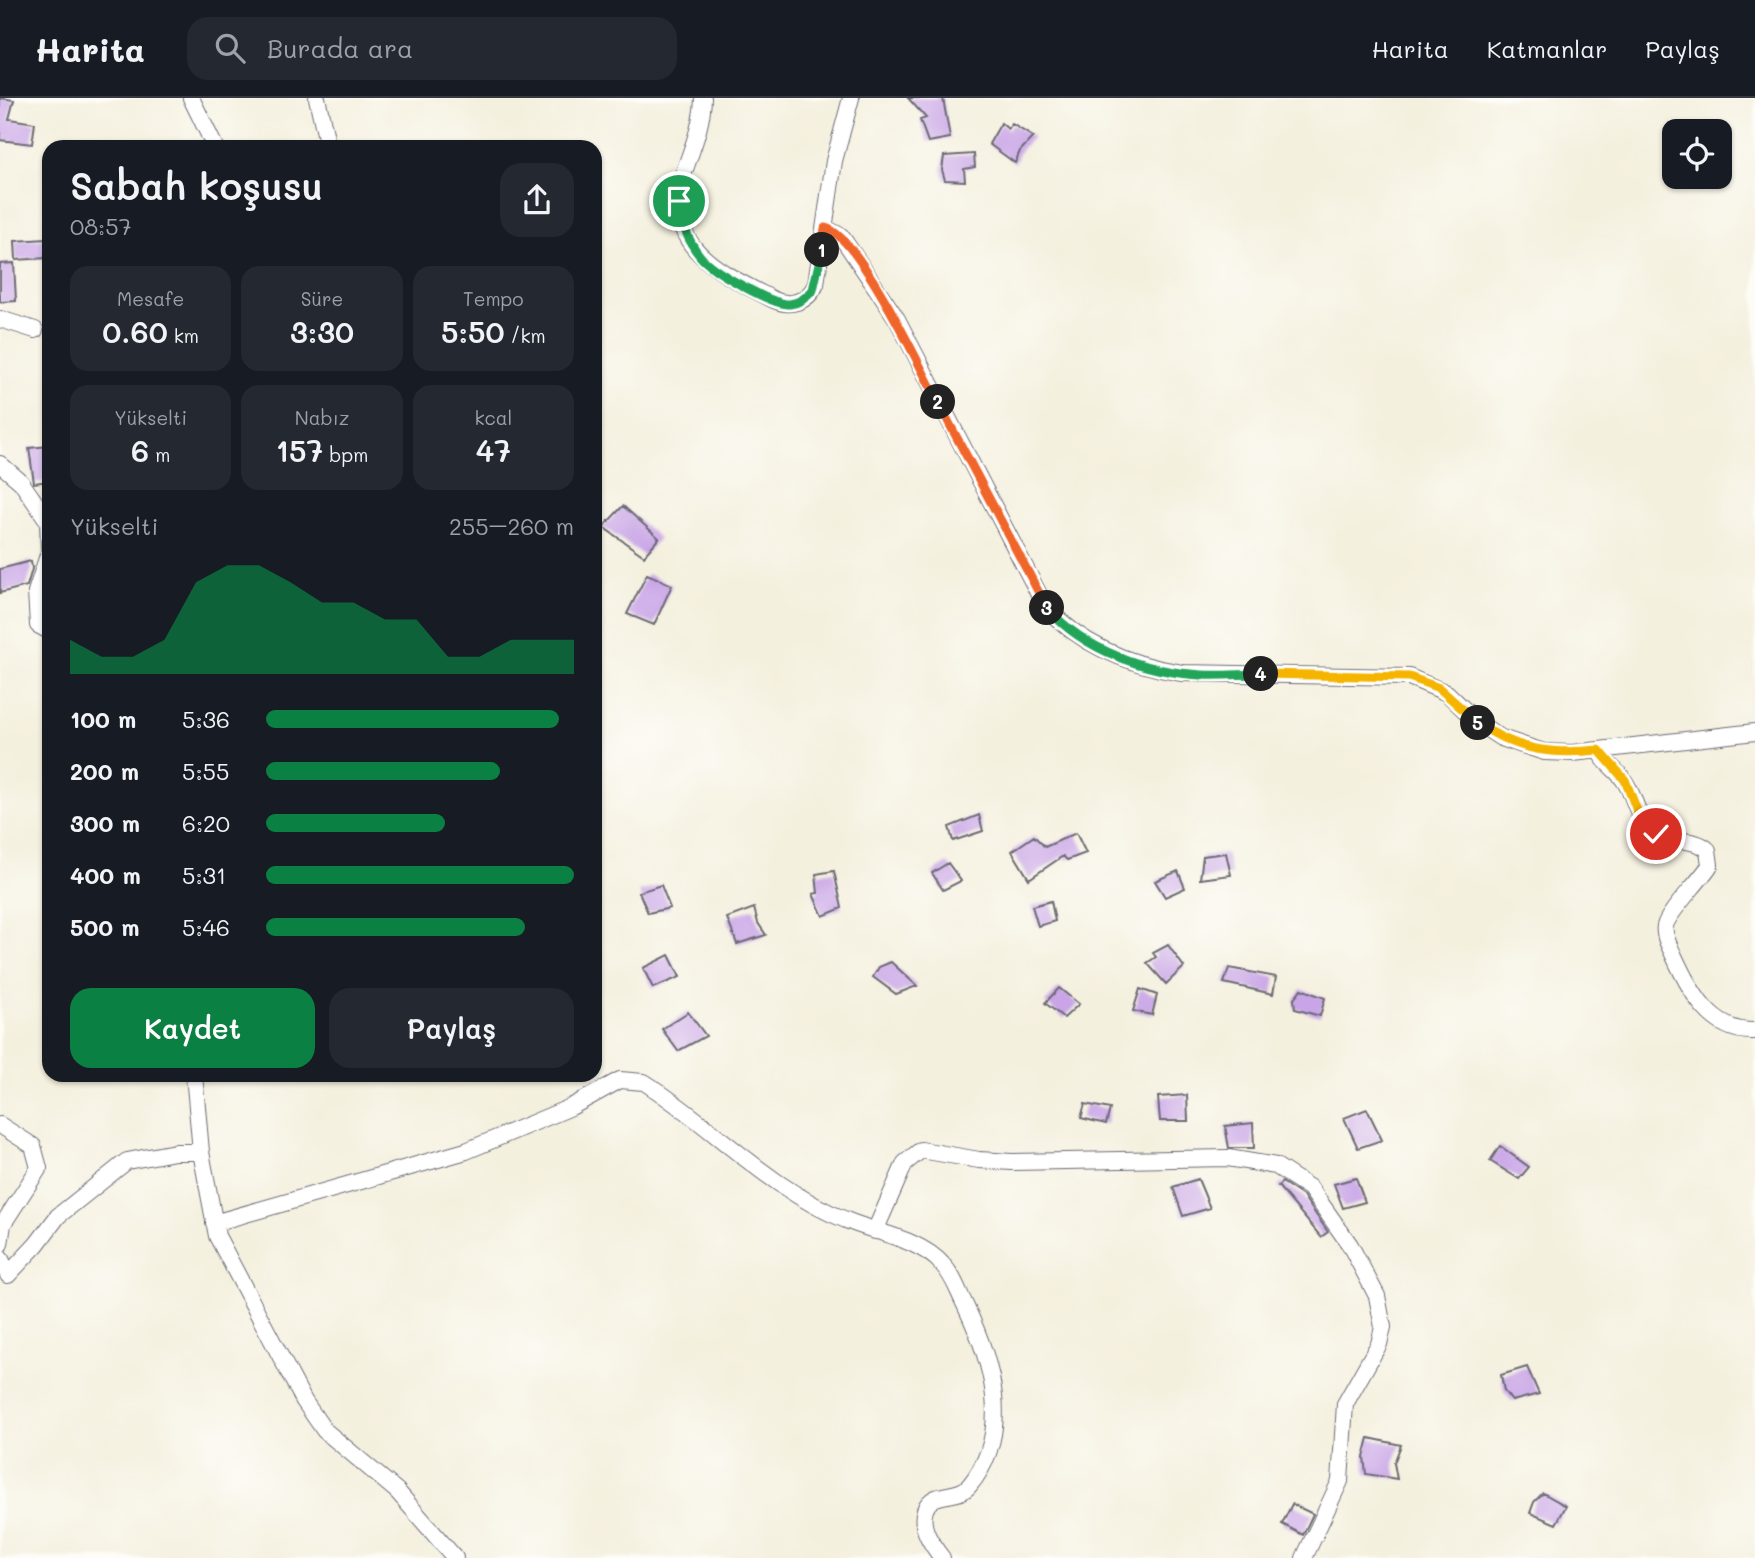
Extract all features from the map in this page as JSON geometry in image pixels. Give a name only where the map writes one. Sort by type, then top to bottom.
[{"type":"street","points":[[191,98],[212,140]]},
{"type":"street","points":[[317,98],[326,140]]},
{"type":"street","points":[[703,98],[700,130],[682,178],[679,201],[688,237],[703,260],[713,268],[778,302],[796,303],[808,296],[816,284],[834,161],[851,98]]},
{"type":"street","points":[[825,228],[841,236],[897,320],[1045,606],[1080,638],[1103,650],[1182,673],[1409,677],[1439,688],[1483,726],[1514,744],[1559,753],[1755,732]]},
{"type":"street","points":[[0,319],[35,330]]},
{"type":"street","points":[[0,464],[21,482],[42,512]]},
{"type":"street","points":[[42,573],[36,592],[38,625],[42,627]]},
{"type":"street","points":[[1599,750],[1628,786],[1640,818],[1647,827],[1663,837],[1697,843],[1708,850],[1710,865],[1668,919],[1665,935],[1687,985],[1702,1005],[1728,1027],[1753,1031],[1755,1014]]},
{"type":"street","points":[[214,1223],[466,1151],[524,1128],[613,1082],[627,1079],[652,1087],[808,1202],[924,1250],[941,1262],[984,1345],[991,1371],[994,1417],[986,1458],[964,1490],[936,1497],[925,1507],[924,1522],[929,1542],[942,1558]]},
{"type":"street","points":[[195,1082],[201,1152],[214,1223],[225,1256],[311,1414],[339,1444],[397,1492],[455,1558]]},
{"type":"street","points":[[0,1125],[33,1146],[39,1168],[3,1224],[0,1244]]},
{"type":"street","points":[[875,1231],[905,1163],[921,1150],[1012,1162],[1228,1158],[1276,1166],[1300,1179],[1310,1188],[1350,1245],[1377,1296],[1383,1316],[1379,1344],[1345,1404],[1342,1422],[1343,1467],[1336,1494],[1304,1558]]},
{"type":"street","points":[[0,1257],[8,1275],[58,1216],[127,1161],[175,1152],[201,1152]]},
{"type":"building","points":[[0,98],[14,100],[9,119],[35,123],[32,144],[0,140]]},
{"type":"building","points":[[908,98],[943,98],[950,138],[928,142],[920,120],[926,118]]},
{"type":"building","points":[[1001,123],[1008,129],[1012,124],[1033,137],[1020,151],[1015,163],[989,144]]},
{"type":"building","points":[[974,154],[975,167],[964,169],[965,181],[945,180],[942,170],[944,156]]},
{"type":"building","points":[[42,239],[42,258],[16,260],[15,241]]},
{"type":"building","points":[[14,263],[16,301],[0,302],[0,264]]},
{"type":"building","points":[[42,447],[42,482],[34,483],[29,448]]},
{"type":"building","points":[[623,506],[659,538],[644,556],[603,527]]},
{"type":"building","points":[[31,561],[32,569],[27,586],[0,593],[0,569]]},
{"type":"building","points":[[647,574],[672,585],[654,625],[627,614]]},
{"type":"building","points":[[979,815],[983,831],[953,841],[949,827]]},
{"type":"building","points":[[1076,833],[1086,853],[1067,860],[1063,856],[1029,879],[1012,851],[1034,836],[1045,847]]},
{"type":"building","points":[[1226,853],[1231,875],[1200,879],[1203,856]]},
{"type":"building","points":[[948,863],[961,881],[943,890],[932,873]]},
{"type":"building","points":[[834,871],[842,908],[823,916],[813,894],[818,893],[816,874]]},
{"type":"building","points":[[1178,871],[1185,888],[1165,897],[1155,881]]},
{"type":"building","points":[[661,885],[670,908],[648,913],[639,892]]},
{"type":"building","points":[[1051,901],[1055,921],[1038,926],[1032,906]]},
{"type":"building","points":[[754,908],[758,923],[766,935],[737,944],[727,918]]},
{"type":"building","points":[[1168,945],[1184,967],[1166,984],[1147,963],[1156,957],[1153,953]]},
{"type":"building","points":[[669,955],[680,977],[653,988],[643,968]]},
{"type":"building","points":[[891,962],[917,986],[896,994],[873,977],[879,967]]},
{"type":"building","points":[[1229,968],[1276,977],[1273,994],[1224,983]]},
{"type":"building","points":[[1059,988],[1079,1004],[1064,1018],[1045,1003]]},
{"type":"building","points":[[1140,989],[1157,995],[1152,1015],[1133,1011]]},
{"type":"building","points":[[1301,989],[1325,998],[1320,1016],[1295,1009],[1294,999]]},
{"type":"building","points":[[688,1012],[706,1036],[678,1051],[662,1029]]},
{"type":"building","points":[[1187,1095],[1188,1121],[1160,1121],[1158,1097]]},
{"type":"building","points":[[1085,1104],[1110,1109],[1106,1124],[1081,1118]]},
{"type":"building","points":[[1367,1109],[1382,1140],[1358,1148],[1344,1118]]},
{"type":"building","points":[[1253,1123],[1254,1148],[1229,1148],[1225,1126]]},
{"type":"building","points":[[1500,1146],[1529,1167],[1519,1179],[1490,1161]]},
{"type":"building","points":[[1356,1178],[1365,1202],[1343,1208],[1334,1184]]},
{"type":"building","points":[[1198,1179],[1210,1208],[1183,1216],[1173,1187]]},
{"type":"building","points":[[1282,1182],[1303,1196],[1328,1232],[1321,1237],[1278,1186]]},
{"type":"building","points":[[1527,1367],[1539,1394],[1512,1401],[1504,1391],[1501,1375]]},
{"type":"building","points":[[1369,1438],[1401,1445],[1394,1463],[1397,1479],[1366,1474],[1364,1457]]},
{"type":"building","points":[[1543,1493],[1566,1506],[1556,1524],[1530,1513],[1534,1502]]},
{"type":"building","points":[[1292,1504],[1313,1514],[1303,1535],[1282,1524]]},
{"type":"route","points":[[679,201],[688,237],[703,260],[778,302],[796,303],[808,296],[816,284],[825,228],[841,236],[897,320],[1045,606],[1056,619],[1080,638],[1103,650],[1162,670],[1182,673],[1228,676],[1399,675],[1420,679],[1447,693],[1477,722],[1514,744],[1544,752],[1599,750],[1603,759],[1625,780],[1640,818],[1656,834]]}]
